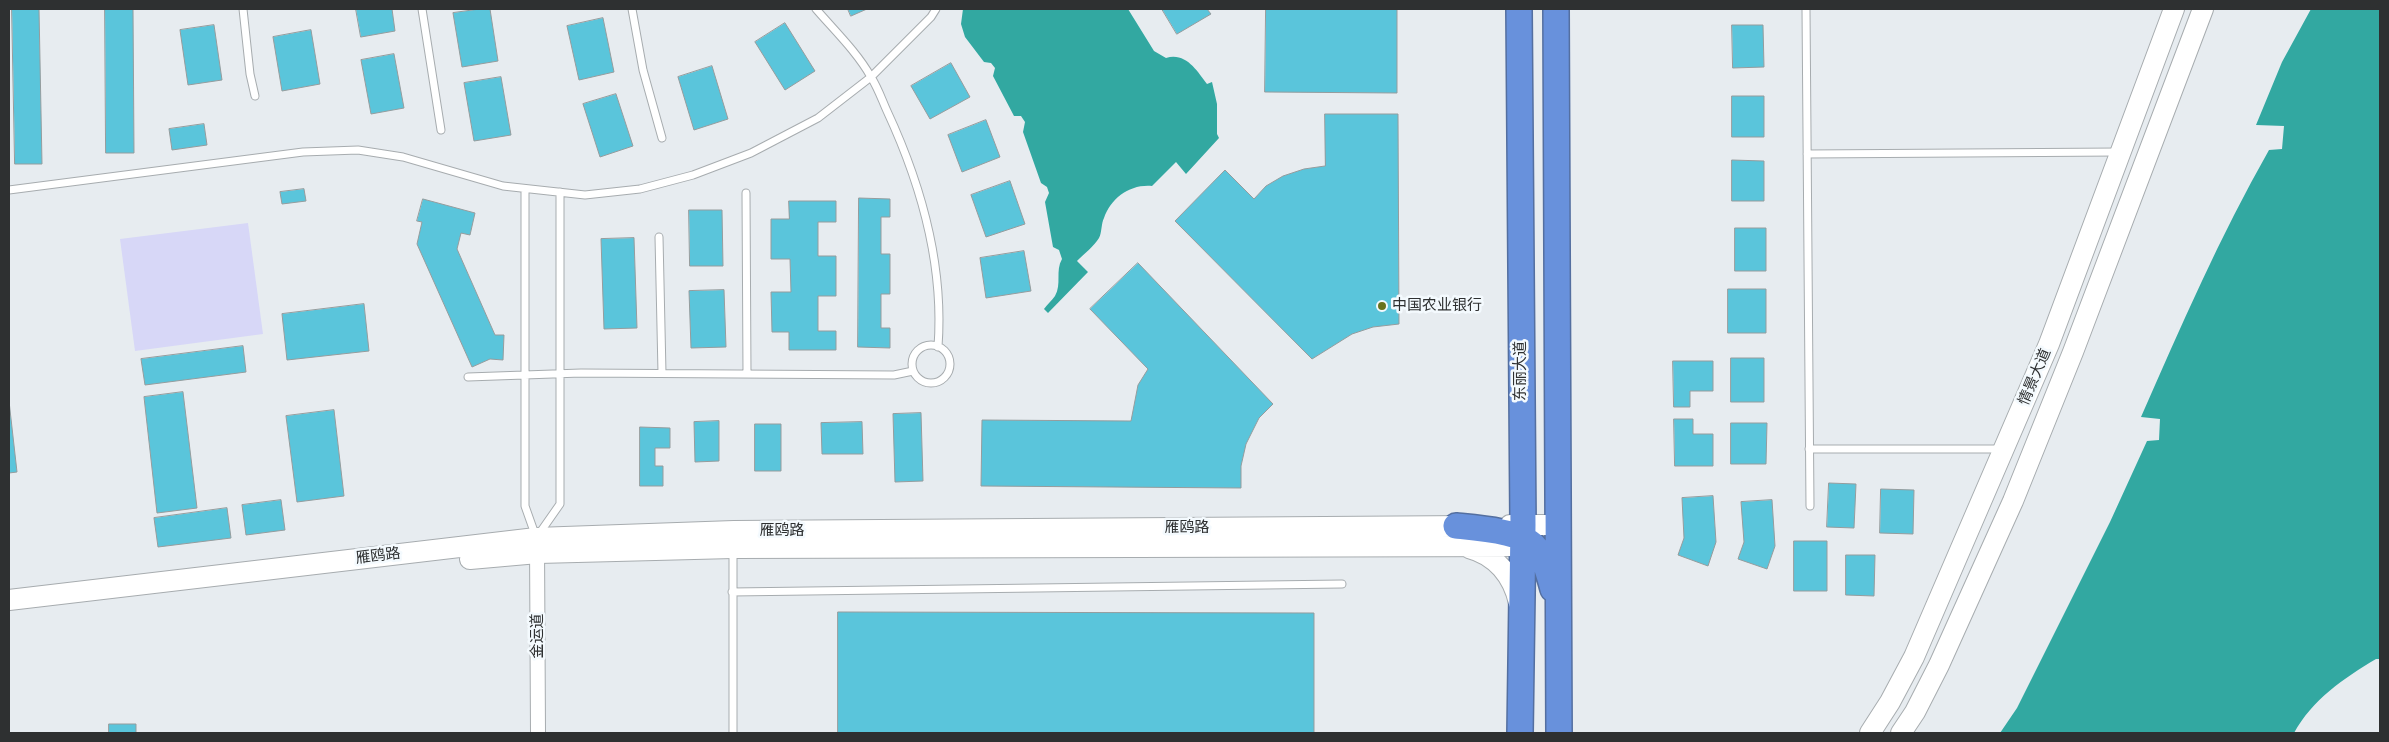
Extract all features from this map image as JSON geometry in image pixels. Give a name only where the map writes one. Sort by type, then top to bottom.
[{"type":"highway","name":"东丽大道","points":[[1519,9],[1526,539],[1522,614],[1520,733]]},
{"type":"highway","points":[[1556,9],[1559,733]]},
{"type":"highway","points":[[1457,536],[1526,539],[1547,570],[1559,613]]},
{"type":"street","name":"情景大道","points":[[1870,733],[1902,680],[1918,648],[2050,344],[2174,9]]},
{"type":"street","name":"情景大道","points":[[1901,733],[1925,692],[2013,501],[2073,352],[2203,9]]},
{"type":"street","points":[[2121,152],[2145,162]]},
{"type":"street","points":[[2005,449],[2030,457]]},
{"type":"street","points":[[1526,539],[1559,535]]},
{"type":"street","name":"雁鸥路","points":[[9,600],[537,545],[734,540],[1457,536],[1492,558],[1501,567],[1514,587],[1522,614]]},
{"type":"street","name":"雁鸥路","points":[[9,611],[537,545]]},
{"type":"street","name":"金运道","points":[[537,545],[538,733]]},
{"type":"street","points":[[1902,680],[1925,692]]},
{"type":"lane","points":[[243,9],[250,74],[255,96]]},
{"type":"lane","points":[[422,9],[441,130]]},
{"type":"lane","points":[[632,9],[643,70],[662,138]]},
{"type":"lane","points":[[816,9],[871,77],[900,138],[923,207],[934,264],[940,316],[938,347]]},
{"type":"lane","points":[[9,190],[303,152],[358,150],[402,157],[503,186],[585,195],[640,189],[693,175],[751,153],[818,118],[871,77],[931,17],[936,9]]},
{"type":"lane","points":[[1806,9],[1810,506]]},
{"type":"lane","points":[[1807,154],[2121,152]]},
{"type":"lane","points":[[525,189],[526,506],[537,545]]},
{"type":"lane","points":[[537,545],[560,504],[560,192]]},
{"type":"lane","points":[[746,193],[747,374]]},
{"type":"lane","points":[[659,237],[662,373]]},
{"type":"lane","points":[[924,346],[938,347],[949,358],[947,374],[941,380],[929,383],[917,377],[913,371],[914,357],[924,346]]},
{"type":"lane","points":[[468,377],[662,373],[894,375],[913,371]]},
{"type":"lane","points":[[1809,449],[2005,449]]},
{"type":"lane","points":[[733,733],[732,592],[734,540]]},
{"type":"lane","points":[[732,592],[1342,584]]},
{"type":"shaded area","points":[[248,223],[263,334],[135,351],[120,239]]},
{"type":"water","points":[[963,9],[1128,9],[1154,51],[1166,58],[1173,57],[1185,60],[1195,68],[1207,84],[1212,82],[1217,104],[1217,134],[1219,138],[1186,174],[1176,162],[1152,186],[1136,187],[1129,190],[1111,204],[1103,220],[1099,238],[1077,261],[1088,272],[1048,313],[1044,309],[1057,291],[1059,268],[1062,259],[1059,250],[1053,247],[1045,202],[1049,193],[1047,187],[1041,183],[1023,132],[1025,122],[1021,116],[1014,116],[993,76],[995,68],[991,63],[984,62],[965,37],[961,24]]},
{"type":"water","points":[[2311,9],[2380,9],[2380,659],[2376,659],[2364,666],[2319,700],[2301,721],[2294,733],[2000,733],[2017,708],[2110,522],[2147,441],[2159,440],[2160,419],[2141,417],[2202,282],[2251,182],[2269,150],[2282,149],[2284,126],[2256,125],[2282,62]]},
{"type":"building","points":[[12,9],[39,9],[42,164],[15,164]]},
{"type":"building","points":[[105,9],[133,9],[134,153],[106,153]]},
{"type":"building","points":[[356,9],[392,9],[395,31],[361,37]]},
{"type":"building","points":[[490,9],[498,61],[462,67],[453,13]]},
{"type":"building","points":[[848,9],[867,9],[851,16]]},
{"type":"building","points":[[1162,9],[1207,9],[1211,14],[1177,34]]},
{"type":"building","points":[[1266,9],[1397,9],[1397,93],[1265,92]]},
{"type":"building","points":[[603,18],[614,72],[579,80],[567,26]]},
{"type":"building","points":[[785,23],[815,71],[785,90],[755,42]]},
{"type":"building","points":[[214,25],[222,80],[188,85],[180,30]]},
{"type":"building","points":[[1732,25],[1763,25],[1764,67],[1733,68]]},
{"type":"building","points":[[311,30],[320,84],[282,91],[273,37]]},
{"type":"building","points":[[394,54],[404,108],[371,114],[361,60]]},
{"type":"building","points":[[951,63],[970,97],[930,119],[911,86]]},
{"type":"building","points":[[712,66],[728,119],[694,130],[678,77]]},
{"type":"building","points":[[501,77],[511,135],[474,141],[464,83]]},
{"type":"building","points":[[616,94],[633,146],[600,157],[583,104]]},
{"type":"building","points":[[1732,96],[1764,96],[1764,137],[1732,137]]},
{"type":"building","points":[[1325,114],[1398,114],[1399,324],[1373,327],[1352,334],[1312,359],[1175,221],[1225,170],[1254,199],[1266,186],[1283,176],[1304,169],[1325,166]]},
{"type":"building","points":[[986,120],[1000,157],[962,172],[948,135]]},
{"type":"building","points":[[204,124],[207,145],[172,150],[169,129]]},
{"type":"building","points":[[1732,160],[1764,161],[1764,201],[1732,201]]},
{"type":"building","points":[[1010,181],[1025,224],[986,237],[971,195]]},
{"type":"building","points":[[304,189],[306,201],[282,204],[280,192]]},
{"type":"building","points":[[859,198],[890,199],[890,217],[881,217],[881,254],[890,254],[890,294],[881,294],[881,328],[890,328],[890,348],[858,347]]},
{"type":"building","points":[[423,199],[475,213],[470,235],[461,233],[457,249],[495,335],[504,335],[503,360],[490,359],[472,367],[417,244],[422,222],[417,221]]},
{"type":"building","points":[[789,201],[836,201],[836,222],[818,222],[818,256],[836,256],[836,296],[818,296],[818,331],[836,331],[836,350],[789,350],[789,332],[772,332],[771,292],[791,292],[790,259],[771,259],[771,219],[789,219]]},
{"type":"building","points":[[689,210],[722,210],[723,266],[690,266]]},
{"type":"building","points":[[1735,228],[1766,228],[1766,271],[1735,271]]},
{"type":"building","points":[[634,238],[637,328],[604,329],[601,239]]},
{"type":"building","points":[[1024,251],[1031,291],[986,298],[980,258]]},
{"type":"building","points":[[1138,263],[1273,404],[1259,418],[1246,444],[1241,466],[1241,488],[981,486],[982,420],[1131,421],[1138,385],[1148,369],[1090,309]]},
{"type":"building","points":[[1728,289],[1766,289],[1766,333],[1728,333]]},
{"type":"building","points":[[724,290],[726,347],[691,348],[689,291]]},
{"type":"building","points":[[364,304],[369,351],[287,360],[282,314]]},
{"type":"building","points":[[243,346],[246,372],[145,385],[141,359]]},
{"type":"building","points":[[1731,358],[1764,358],[1764,402],[1731,402]]},
{"type":"building","points":[[1673,361],[1713,361],[1713,391],[1690,391],[1690,407],[1674,407]]},
{"type":"building","points":[[183,392],[197,508],[157,513],[144,397]]},
{"type":"building","points":[[9,401],[17,472],[9,473]]},
{"type":"building","points":[[334,410],[344,496],[297,502],[286,416]]},
{"type":"building","points":[[921,413],[923,481],[895,482],[893,414]]},
{"type":"building","points":[[1674,419],[1693,419],[1693,434],[1713,434],[1713,466],[1675,466]]},
{"type":"building","points":[[719,421],[719,461],[695,462],[694,422]]},
{"type":"building","points":[[862,422],[863,454],[822,454],[821,423]]},
{"type":"building","points":[[1731,423],[1767,423],[1766,464],[1731,464]]},
{"type":"building","points":[[755,424],[781,424],[781,471],[755,471]]},
{"type":"building","points":[[640,427],[670,428],[670,448],[655,448],[655,466],[663,466],[663,486],[640,486]]},
{"type":"building","points":[[1829,483],[1856,484],[1854,528],[1827,527]]},
{"type":"building","points":[[1881,489],[1914,490],[1913,534],[1880,533]]},
{"type":"building","points":[[1713,496],[1716,542],[1708,566],[1678,555],[1684,538],[1682,498]]},
{"type":"building","points":[[281,500],[285,530],[246,535],[242,505]]},
{"type":"building","points":[[1772,500],[1775,546],[1767,569],[1738,559],[1744,542],[1741,502]]},
{"type":"building","points":[[227,508],[231,538],[158,547],[154,518]]},
{"type":"building","points":[[1794,541],[1827,541],[1827,591],[1794,591]]},
{"type":"building","points":[[1846,555],[1875,555],[1874,596],[1846,595]]},
{"type":"building","points":[[838,612],[1314,613],[1314,733],[838,733]]},
{"type":"building","points":[[109,724],[136,724],[136,733],[109,733]]},
{"type":"place","name":"中国农业银行","points":[[1382,306]]}]
